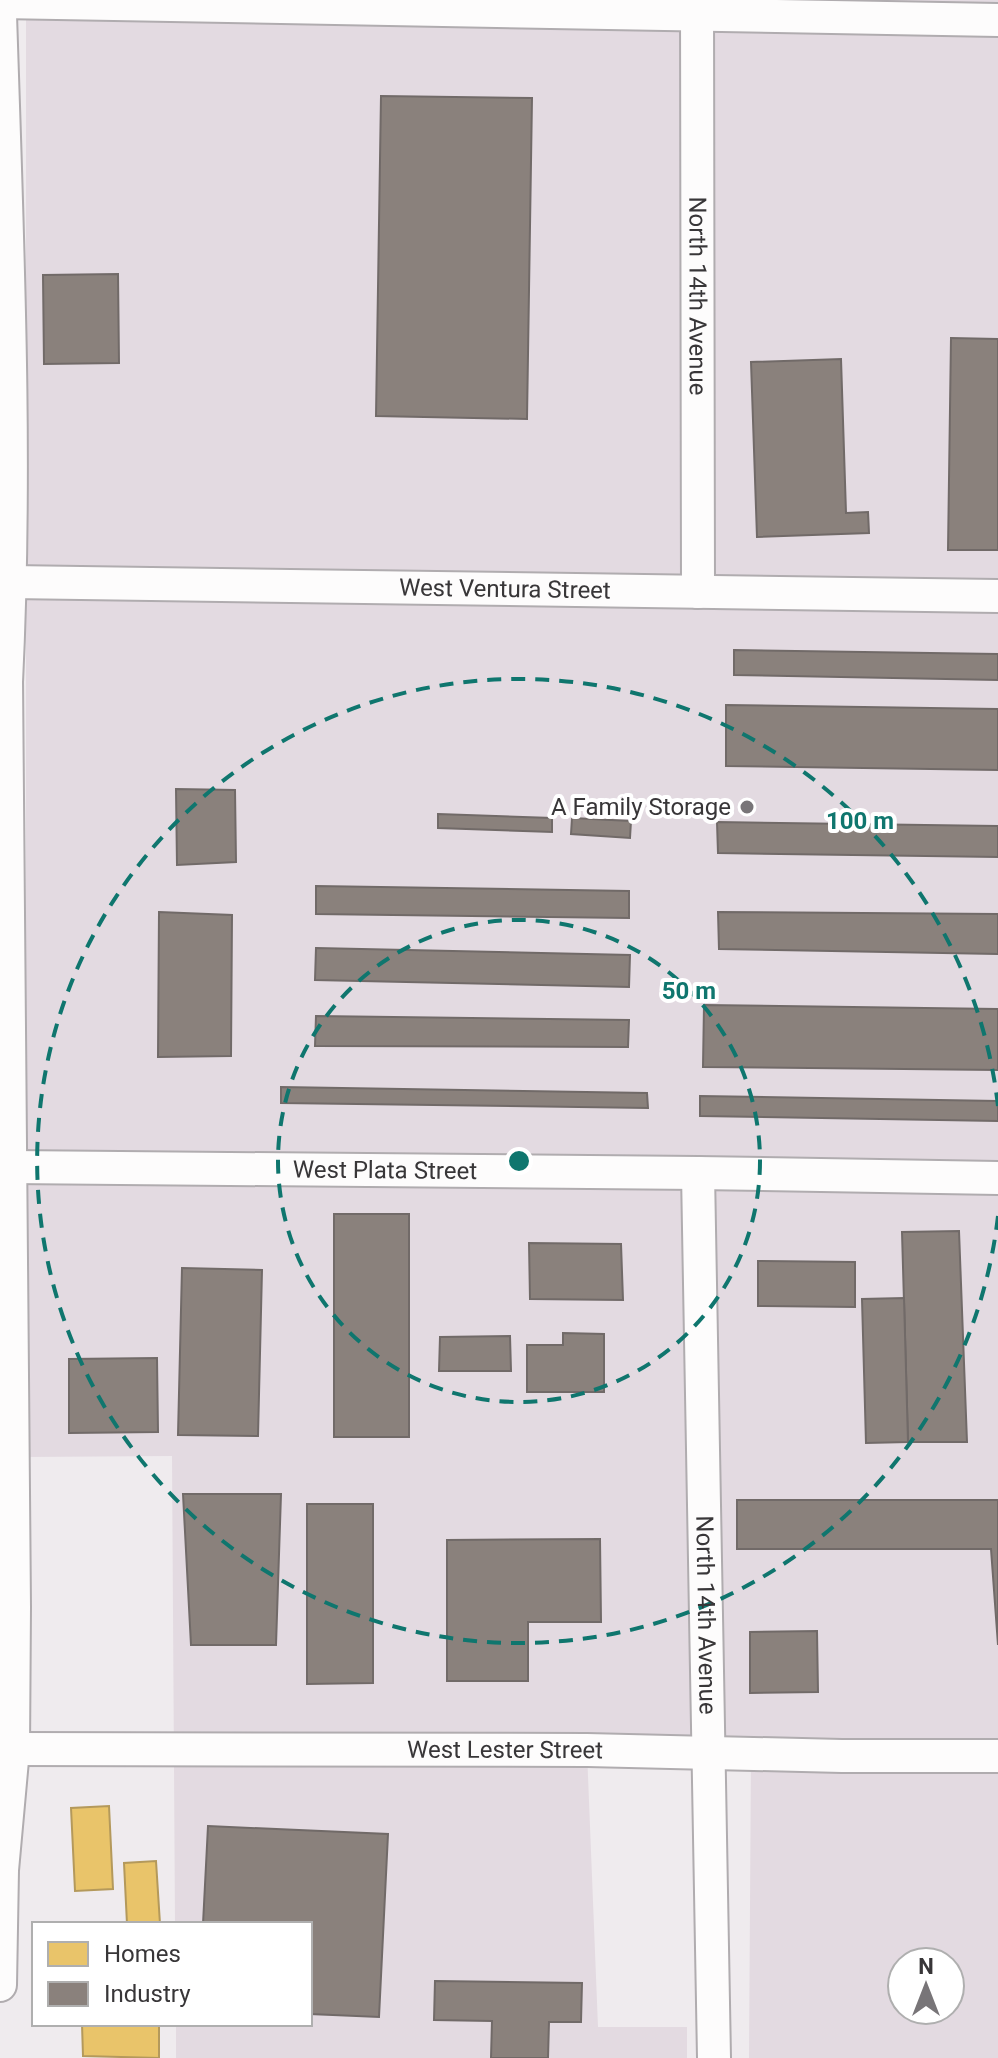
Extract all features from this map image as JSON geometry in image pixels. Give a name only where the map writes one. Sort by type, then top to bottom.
[{"type":"street","points":[[0,2],[697,7],[998,20]]},
{"type":"street","name":"North 14th Avenue","points":[[697,7],[698,592]]},
{"type":"street","points":[[0,14],[11,582],[3,682],[7,1607],[13,1749],[1,1870],[0,1985]]},
{"type":"street","name":"West Ventura Street","points":[[11,582],[998,596]]},
{"type":"street","name":"West Plata Street","points":[[7,1153],[698,1173],[998,1178]]},
{"type":"street","name":"North 14th Avenue","points":[[698,1173],[714,2058]]},
{"type":"street","name":"West Lester Street","points":[[13,1749],[998,1756]]},
{"type":"shaded area","points":[[26,0],[998,0],[998,2058],[749,2058],[751,1755],[587,1751],[598,2027],[687,2027],[687,2058],[176,2058],[176,2026],[312,2026],[312,1922],[175,1922],[172,1456],[26,1457]]},
{"type":"building: Homes","points":[[109,1806],[113,1889],[75,1891],[71,1808]]},
{"type":"building: Homes","points":[[156,1861],[160,1922],[127,1922],[124,1863]]},
{"type":"building: Homes","points":[[82,2026],[159,2026],[159,2058],[83,2056]]},
{"type":"building: Industry","points":[[381,96],[532,98],[527,419],[376,416]]},
{"type":"building: Industry","points":[[118,274],[119,363],[44,364],[43,275]]},
{"type":"building: Industry","points":[[951,338],[998,339],[998,550],[948,550]]},
{"type":"building: Industry","points":[[841,359],[846,513],[868,512],[869,533],[757,537],[751,362]]},
{"type":"building: Industry","points":[[734,650],[998,654],[998,680],[734,675]]},
{"type":"building: Industry","points":[[726,705],[998,709],[998,770],[726,766]]},
{"type":"building: Industry","points":[[176,789],[235,790],[236,862],[177,865]]},
{"type":"building: Industry","points":[[438,814],[552,818],[552,832],[438,828]]},
{"type":"building: Industry","points":[[572,818],[631,821],[630,838],[571,834]]},
{"type":"building: Industry","points":[[717,822],[998,826],[998,857],[718,853]]},
{"type":"building: Industry","points":[[316,886],[629,891],[629,918],[316,914]]},
{"type":"building: Industry","points":[[159,912],[232,915],[231,1056],[158,1057]]},
{"type":"building: Industry","points":[[718,912],[998,914],[998,954],[719,949]]},
{"type":"building: Industry","points":[[316,948],[630,955],[629,987],[315,980]]},
{"type":"building: Industry","points":[[704,1005],[998,1009],[998,1070],[703,1067]]},
{"type":"building: Industry","points":[[316,1016],[629,1020],[628,1047],[315,1046]]},
{"type":"building: Industry","points":[[281,1087],[647,1093],[648,1108],[281,1103]]},
{"type":"building: Industry","points":[[700,1096],[998,1101],[998,1121],[700,1116]]},
{"type":"building: Industry","points":[[334,1214],[409,1214],[409,1437],[334,1437]]},
{"type":"building: Industry","points":[[959,1231],[967,1442],[908,1442],[902,1232]]},
{"type":"building: Industry","points":[[529,1243],[621,1244],[623,1300],[530,1299]]},
{"type":"building: Industry","points":[[758,1261],[855,1262],[855,1307],[758,1306]]},
{"type":"building: Industry","points":[[182,1268],[262,1270],[258,1436],[178,1435]]},
{"type":"building: Industry","points":[[904,1298],[908,1442],[866,1443],[862,1299]]},
{"type":"building: Industry","points":[[563,1333],[604,1334],[604,1392],[527,1392],[527,1345],[563,1345]]},
{"type":"building: Industry","points":[[510,1336],[511,1371],[439,1371],[440,1337]]},
{"type":"building: Industry","points":[[157,1358],[158,1432],[69,1433],[69,1359]]},
{"type":"building: Industry","points":[[183,1494],[281,1494],[276,1645],[191,1645]]},
{"type":"building: Industry","points":[[737,1500],[998,1500],[998,1645],[991,1549],[737,1549]]},
{"type":"building: Industry","points":[[307,1504],[373,1504],[373,1683],[307,1684]]},
{"type":"building: Industry","points":[[600,1539],[601,1622],[528,1622],[528,1681],[447,1681],[447,1540]]},
{"type":"building: Industry","points":[[817,1631],[818,1692],[750,1693],[750,1632]]},
{"type":"building: Industry","points":[[208,1826],[388,1834],[379,2017],[312,2014],[312,1922],[203,1922]]},
{"type":"building: Industry","points":[[435,1981],[582,1983],[581,2022],[549,2022],[548,2058],[491,2058],[492,2021],[434,2020]]},
{"type":"place","name":"A Family Storage","points":[[747,807]]}]
